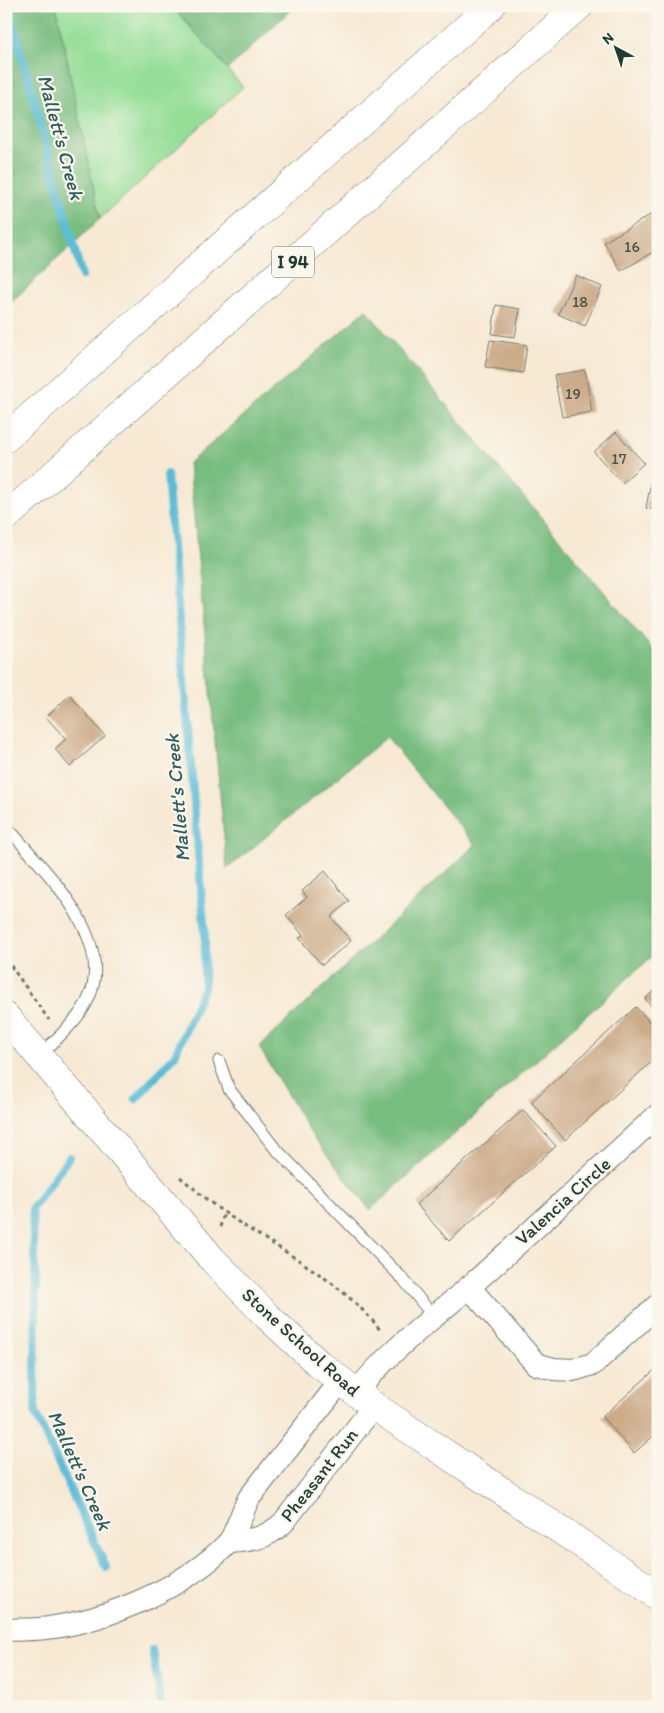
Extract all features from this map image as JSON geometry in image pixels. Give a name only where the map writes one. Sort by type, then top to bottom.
[{"type":"main road","points":[[6,438],[491,6]]},
{"type":"main road","name":"I 94","points":[[6,518],[579,6]]},
{"type":"main road","name":"Stone School Road","points":[[6,1017],[212,1260],[268,1317],[357,1394],[658,1597]]},
{"type":"street","name":"Valencia Circle","points":[[357,1394],[370,1375],[433,1316],[469,1287],[658,1115]]},
{"type":"street","points":[[469,1287],[536,1364],[554,1369],[573,1370],[593,1364],[658,1305]]},
{"type":"street","name":"Pheasant Run","points":[[230,1542],[250,1540],[269,1535],[283,1523],[357,1394]]},
{"type":"street","points":[[6,1630],[48,1628],[112,1612],[177,1584],[230,1542],[250,1498],[357,1394]]},
{"type":"lane","points":[[6,826],[71,901],[86,931],[95,967],[91,994],[78,1016],[39,1056]]},
{"type":"lane","points":[[219,1061],[229,1088],[274,1147],[403,1278],[433,1316]]},
{"type":"path","points":[[6,959],[50,1021]]},
{"type":"path","points":[[208,1198],[224,1213],[299,1259],[330,1282],[386,1338]]},
{"type":"green space","points":[[6,6],[56,6],[100,219],[6,307]]},
{"type":"green space","points":[[56,6],[172,6],[243,87],[100,219]]},
{"type":"green space","points":[[172,6],[295,6],[228,69]]},
{"type":"green space","points":[[366,310],[658,656],[658,951],[370,1210],[311,1134],[259,1047],[475,845],[387,737],[227,869],[189,463]]},
{"type":"building","points":[[652,214],[658,224],[658,249],[621,271],[604,242]]},
{"type":"building","points":[[576,275],[602,287],[585,326],[558,314]]},
{"type":"building","points":[[496,305],[520,309],[515,337],[492,334]]},
{"type":"building","points":[[490,340],[527,345],[523,373],[485,367]]},
{"type":"building","points":[[585,370],[592,412],[562,417],[554,375]]},
{"type":"building","points":[[616,432],[644,463],[622,483],[594,452]]},
{"type":"building","points":[[651,481],[658,482],[658,510],[646,508]]},
{"type":"building","points":[[70,695],[105,736],[70,767],[55,749],[66,739],[46,717]]},
{"type":"building","points":[[325,871],[349,901],[331,917],[351,941],[322,965],[299,938],[303,935],[286,915],[307,897],[302,891]]},
{"type":"building","points":[[658,987],[658,1013],[645,999]]},
{"type":"building","points":[[636,1007],[658,1031],[658,1056],[565,1140],[531,1102]]},
{"type":"building","points":[[523,1110],[556,1146],[449,1241],[416,1204]]},
{"type":"building","points":[[658,1367],[658,1432],[634,1453],[602,1417]]},
{"type":"waterway","name":"Mallett's Creek","points":[[8,6],[82,276]]},
{"type":"waterway","name":"Mallett's Creek","points":[[136,1099],[175,1055],[204,987],[205,936],[167,474]]},
{"type":"waterway","name":"Mallett's Creek","points":[[69,1157],[32,1209],[36,1288],[35,1413],[106,1567]]},
{"type":"waterway","name":"Mallett's Creek","points":[[152,1650],[162,1707]]}]
